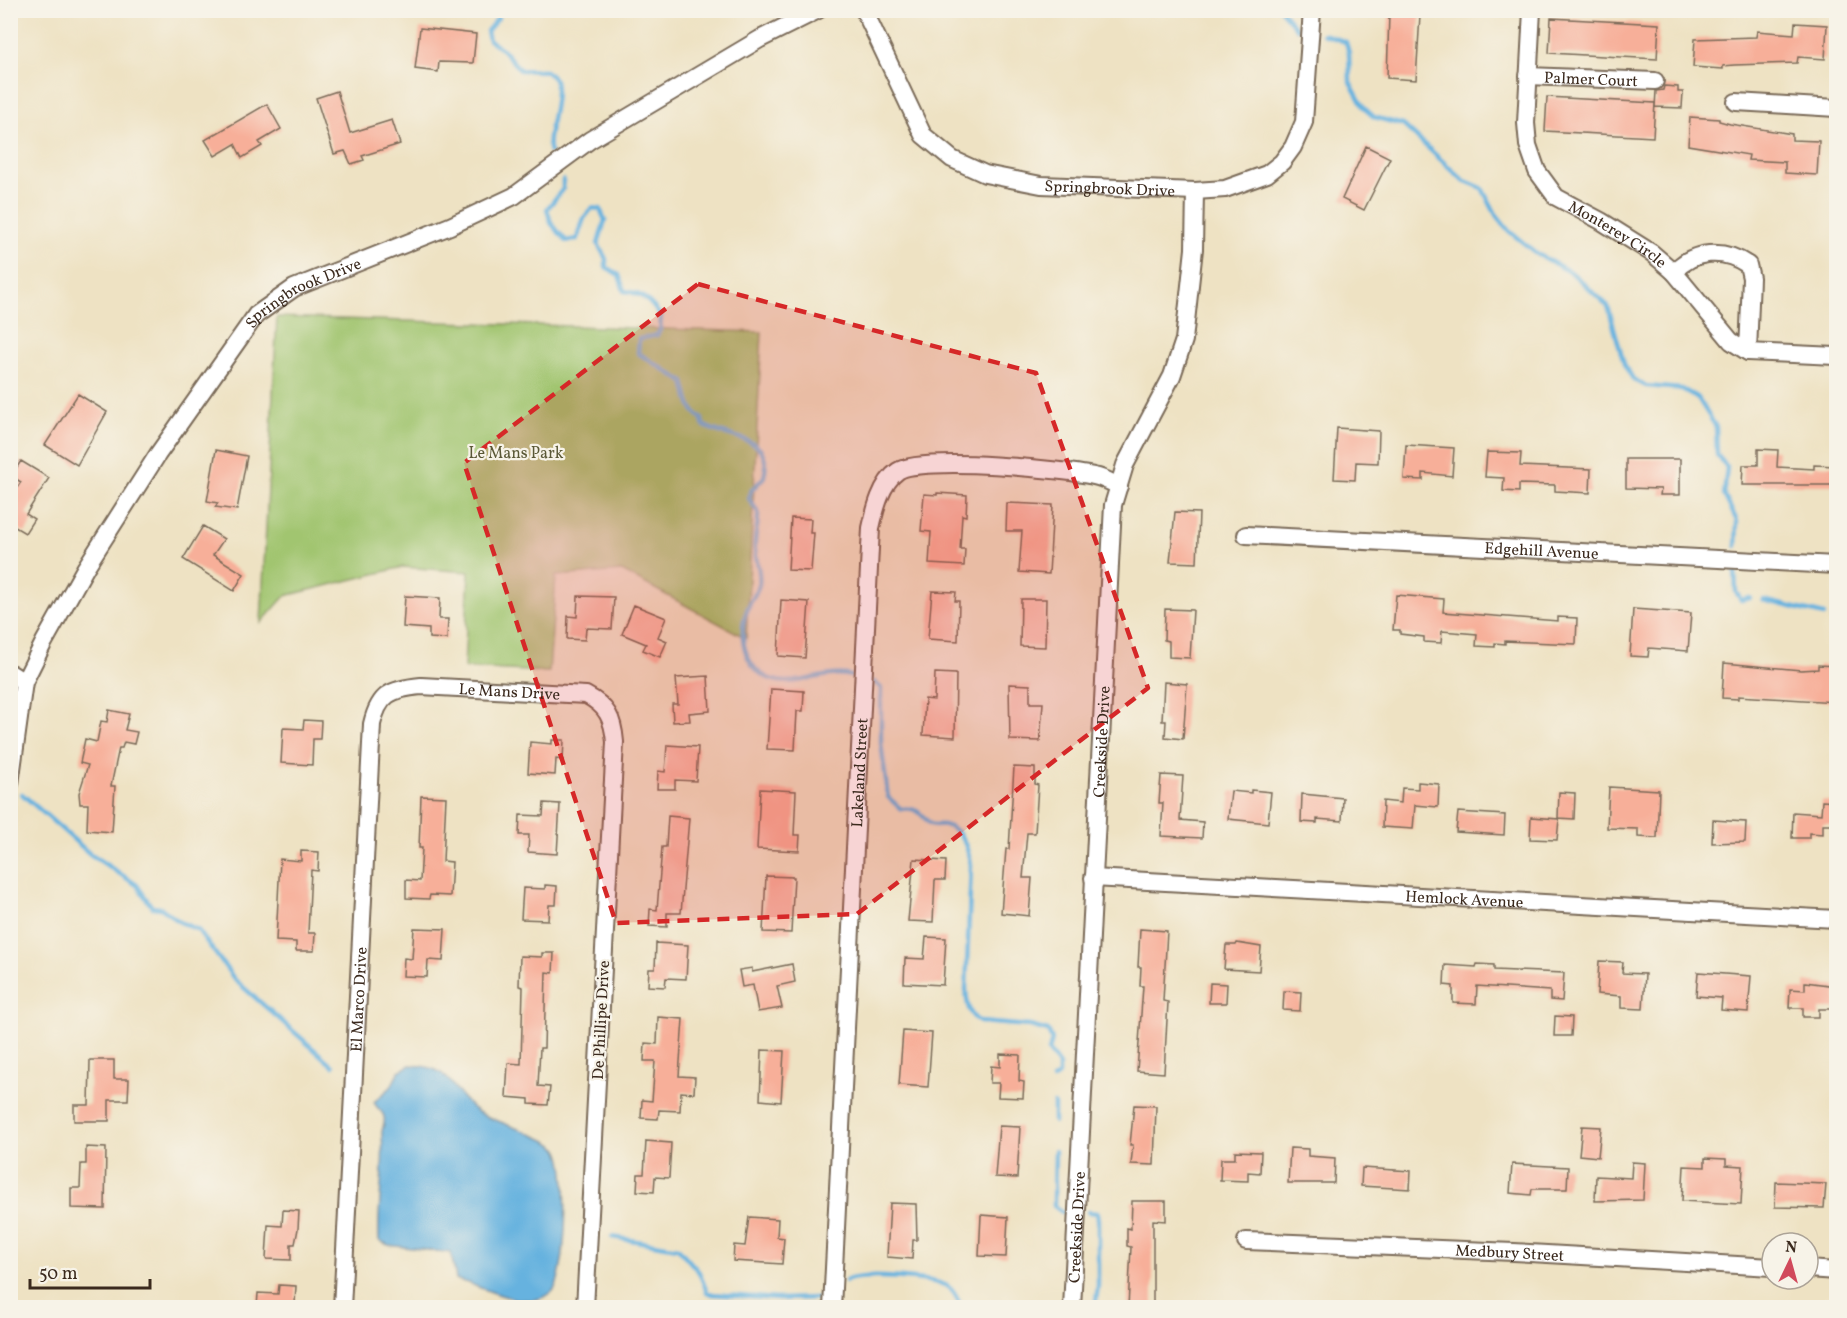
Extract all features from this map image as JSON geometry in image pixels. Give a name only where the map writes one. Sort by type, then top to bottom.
[{"type":"street","name":"Springbrook Drive","points":[[10,784],[17,677],[158,454],[256,315],[294,288],[450,226],[514,196],[590,140],[760,39],[818,10]]},
{"type":"street","name":"Springbrook Drive","points":[[864,10],[923,135],[952,159],[985,174],[1041,185],[1195,191],[1224,189],[1267,174],[1282,162],[1293,147],[1304,122],[1312,10]]},
{"type":"street","name":"Monterey Circle","points":[[1532,10],[1528,76],[1528,145],[1537,171],[1556,197],[1620,232],[1652,253],[1674,273],[1731,341],[1748,352]]},
{"type":"street","name":"Palmer Court","points":[[1528,76],[1655,81]]},
{"type":"street","points":[[1736,102],[1836,108]]},
{"type":"street","name":"Creekside Drive","points":[[1072,1308],[1113,505],[1125,465],[1172,376],[1184,340],[1194,249],[1195,191]]},
{"type":"street","points":[[1674,273],[1684,260],[1699,254],[1736,256],[1748,265],[1751,278],[1748,352],[1836,356]]},
{"type":"street","name":"Lakeland Street","points":[[832,1308],[871,528],[877,502],[898,471],[916,465],[941,463],[972,463],[1096,477],[1119,486]]},
{"type":"street","name":"Edgehill Avenue","points":[[1246,535],[1836,565]]},
{"type":"street","name":"Le Mans Drive","points":[[386,696],[402,688],[421,686],[586,695],[601,703],[609,714],[614,733]]},
{"type":"street","name":"El Marco Drive","points":[[342,1308],[372,724],[377,705],[386,696]]},
{"type":"street","name":"De Phillipe Drive","points":[[585,1308],[614,733]]},
{"type":"street","name":"Hemlock Avenue","points":[[1093,878],[1836,919]]},
{"type":"street","name":"Medbury Street","points":[[1246,1241],[1514,1252],[1760,1266]]},
{"type":"street","points":[[1820,1270],[1836,1271]]},
{"type":"highlighted area","points":[[698,284],[1036,373],[1148,688],[857,914],[616,923],[464,463]]},
{"type":"green space","name":"Le Mans Park","points":[[277,317],[762,332],[746,638],[622,571],[556,576],[549,672],[464,668],[469,572],[403,567],[285,596],[261,623]]},
{"type":"water","points":[[410,1065],[436,1070],[444,1075],[469,1105],[478,1112],[543,1139],[557,1148],[561,1158],[566,1196],[561,1266],[552,1292],[534,1300],[524,1300],[492,1292],[456,1279],[451,1253],[388,1245],[379,1240],[384,1119],[374,1102],[391,1087],[399,1071]]},
{"type":"building","points":[[1389,14],[1420,15],[1416,80],[1387,78]]},
{"type":"building","points":[[1551,18],[1659,24],[1657,59],[1549,53]]},
{"type":"building","points":[[1795,23],[1827,25],[1825,59],[1798,57],[1797,63],[1734,65],[1723,66],[1723,69],[1693,67],[1695,39],[1756,37],[1757,31],[1794,34]]},
{"type":"building","points":[[420,28],[476,34],[473,63],[439,62],[438,72],[415,69]]},
{"type":"building","points":[[1664,86],[1678,87],[1678,92],[1683,92],[1682,108],[1655,107],[1656,91],[1663,90]]},
{"type":"building","points":[[337,91],[350,133],[392,120],[400,144],[362,156],[364,160],[351,164],[345,151],[334,154],[316,98]]},
{"type":"building","points":[[1547,97],[1655,103],[1653,137],[1545,131]]},
{"type":"building","points":[[267,104],[281,129],[259,142],[262,146],[242,158],[235,144],[215,156],[205,140]]},
{"type":"building","points":[[1690,117],[1719,119],[1719,121],[1730,124],[1792,134],[1792,140],[1819,141],[1817,175],[1785,173],[1785,162],[1748,160],[1749,155],[1688,145]]},
{"type":"building","points":[[1366,146],[1390,158],[1364,210],[1342,199]]},
{"type":"building","points":[[78,394],[107,412],[77,465],[45,445]]},
{"type":"building","points":[[1337,428],[1379,431],[1378,463],[1356,462],[1355,480],[1334,479]]},
{"type":"building","points":[[1406,445],[1454,448],[1452,476],[1423,473],[1423,480],[1404,479]]},
{"type":"building","points":[[1758,449],[1778,450],[1777,467],[1814,469],[1814,465],[1836,466],[1836,485],[1742,485],[1743,465],[1758,465]]},
{"type":"building","points":[[216,450],[247,456],[237,510],[215,507],[218,503],[207,501]]},
{"type":"building","points":[[1487,452],[1521,453],[1520,466],[1591,469],[1590,493],[1555,491],[1555,485],[1519,484],[1519,492],[1503,491],[1504,478],[1485,477]]},
{"type":"building","points":[[1626,459],[1680,459],[1680,495],[1660,495],[1661,489],[1626,488]]},
{"type":"building","points":[[21,461],[49,478],[26,514],[34,519],[25,533],[10,524],[10,498],[21,482],[11,476]]},
{"type":"building","points":[[937,493],[967,495],[966,516],[962,515],[960,549],[965,549],[964,566],[929,564],[931,532],[921,531],[924,494],[937,495]]},
{"type":"building","points":[[1007,503],[1053,505],[1049,574],[1019,572],[1022,531],[1006,531]]},
{"type":"building","points":[[1175,512],[1199,513],[1197,563],[1170,562]]},
{"type":"building","points":[[791,518],[811,519],[810,533],[814,533],[811,571],[788,570]]},
{"type":"building","points":[[203,526],[224,539],[213,555],[244,574],[234,591],[183,559]]},
{"type":"building","points":[[932,591],[956,592],[955,601],[959,601],[958,641],[928,639]]},
{"type":"building","points":[[1396,595],[1444,599],[1443,612],[1558,621],[1558,617],[1577,618],[1576,644],[1505,641],[1505,644],[1495,643],[1495,647],[1476,646],[1477,634],[1442,631],[1441,643],[1424,642],[1424,637],[1400,634],[1400,630],[1393,630]]},
{"type":"building","points":[[405,596],[440,598],[439,619],[448,619],[447,639],[429,638],[429,629],[403,627]]},
{"type":"building","points":[[578,596],[614,597],[612,629],[586,628],[585,640],[567,639],[568,616],[577,617]]},
{"type":"building","points":[[1021,599],[1046,599],[1045,647],[1020,646]]},
{"type":"building","points":[[781,600],[809,602],[805,658],[778,656]]},
{"type":"building","points":[[634,605],[666,618],[658,637],[667,641],[660,657],[643,650],[646,644],[622,634]]},
{"type":"building","points":[[1165,609],[1193,610],[1190,658],[1169,657],[1169,641],[1164,640]]},
{"type":"building","points":[[1633,609],[1691,613],[1688,651],[1649,648],[1648,657],[1630,656]]},
{"type":"building","points":[[1724,663],[1801,670],[1818,669],[1818,665],[1836,666],[1836,702],[1738,696],[1738,699],[1722,698]]},
{"type":"building","points":[[935,673],[956,674],[955,737],[923,735],[925,699],[934,700]]},
{"type":"building","points":[[708,676],[710,711],[689,713],[690,721],[673,722],[672,704],[678,704],[676,678]]},
{"type":"building","points":[[1164,682],[1187,684],[1183,739],[1165,737],[1166,721],[1162,721]]},
{"type":"building","points":[[1009,684],[1030,685],[1030,703],[1043,703],[1040,741],[1010,740]]},
{"type":"building","points":[[771,689],[804,691],[803,711],[797,711],[795,750],[767,749]]},
{"type":"building","points":[[109,710],[129,714],[125,730],[137,732],[134,744],[124,742],[122,748],[119,748],[111,786],[115,786],[112,832],[87,830],[88,804],[80,804],[79,793],[88,765],[80,763],[85,739],[97,742],[101,721],[107,722]]},
{"type":"building","points":[[304,720],[321,721],[320,739],[313,739],[312,765],[281,763],[283,728],[303,729]]},
{"type":"building","points":[[552,740],[564,740],[563,760],[556,759],[555,775],[528,773],[530,742],[552,744]]},
{"type":"building","points":[[667,745],[698,747],[696,781],[675,780],[675,789],[657,789],[658,771],[665,772]]},
{"type":"building","points":[[1014,767],[1035,768],[1035,784],[1038,785],[1035,833],[1027,833],[1023,878],[1032,878],[1029,916],[1001,913],[1006,849],[1009,849]]},
{"type":"building","points":[[1161,775],[1183,776],[1180,820],[1203,822],[1202,838],[1161,836],[1163,803],[1159,803]]},
{"type":"building","points":[[1418,782],[1439,784],[1438,807],[1415,805],[1413,829],[1382,827],[1383,801],[1401,803],[1402,788],[1418,789]]},
{"type":"building","points":[[1609,787],[1659,790],[1657,838],[1638,837],[1638,829],[1607,828]]},
{"type":"building","points":[[760,789],[796,791],[794,835],[800,835],[799,851],[757,849]]},
{"type":"building","points":[[1251,790],[1271,792],[1268,823],[1228,819],[1231,791],[1251,793]]},
{"type":"building","points":[[1559,792],[1575,793],[1574,819],[1558,818]]},
{"type":"building","points":[[1302,794],[1343,798],[1342,821],[1317,819],[1317,823],[1301,822]]},
{"type":"building","points":[[421,796],[446,797],[443,861],[452,862],[450,896],[430,895],[429,899],[406,898],[406,880],[420,881]]},
{"type":"building","points":[[1822,801],[1836,802],[1836,824],[1823,824],[1823,834],[1809,833],[1809,838],[1792,838],[1793,812],[1821,814]]},
{"type":"building","points":[[544,803],[560,804],[557,854],[528,852],[529,835],[519,835],[520,815],[543,816]]},
{"type":"building","points":[[1458,812],[1505,815],[1504,835],[1456,832]]},
{"type":"building","points":[[668,816],[689,818],[681,913],[667,913],[667,927],[649,926],[650,909],[657,910],[662,847],[666,847]]},
{"type":"building","points":[[1531,817],[1559,819],[1557,840],[1530,839]]},
{"type":"building","points":[[1713,820],[1746,822],[1745,842],[1712,843]]},
{"type":"building","points":[[301,851],[319,852],[318,871],[311,870],[308,933],[315,933],[314,951],[296,951],[296,942],[276,941],[280,859],[301,861]]},
{"type":"building","points":[[914,859],[946,861],[945,880],[935,880],[933,922],[908,921]]},
{"type":"building","points":[[766,876],[794,877],[791,933],[763,932]]},
{"type":"building","points":[[545,885],[557,886],[556,905],[549,905],[548,920],[521,919],[523,888],[545,889]]},
{"type":"building","points":[[414,928],[445,929],[443,961],[428,960],[427,977],[403,976],[404,958],[412,959]]},
{"type":"building","points":[[1140,929],[1167,931],[1163,1001],[1168,1002],[1164,1073],[1137,1071],[1143,986],[1140,986],[1141,967],[1138,967]]},
{"type":"building","points":[[926,937],[946,938],[943,985],[904,983],[905,958],[924,959]]},
{"type":"building","points":[[656,943],[688,945],[686,979],[666,978],[665,987],[648,986],[649,969],[655,969]]},
{"type":"building","points":[[1237,943],[1261,947],[1259,971],[1224,969],[1226,945]]},
{"type":"building","points":[[542,953],[554,953],[553,973],[546,972],[544,1048],[540,1048],[538,1086],[550,1087],[548,1105],[529,1104],[529,1099],[506,1097],[508,1063],[521,1064],[523,987],[519,986],[520,956],[542,957]]},
{"type":"building","points":[[1599,961],[1623,962],[1622,973],[1645,974],[1643,1009],[1621,1008],[1621,996],[1597,994]]},
{"type":"building","points":[[792,964],[795,982],[777,986],[782,1008],[758,1012],[753,985],[742,987],[739,970],[752,968],[752,972]]},
{"type":"building","points":[[1477,964],[1494,965],[1494,970],[1564,973],[1562,1001],[1550,1000],[1550,991],[1477,986],[1476,1004],[1453,1003],[1453,986],[1444,985],[1445,965],[1476,967]]},
{"type":"building","points":[[1698,972],[1751,976],[1748,1012],[1721,1010],[1722,998],[1696,996]]},
{"type":"building","points":[[1805,982],[1836,986],[1836,1009],[1819,1009],[1819,1017],[1803,1017],[1803,1008],[1789,1008],[1790,989],[1805,990]]},
{"type":"building","points":[[1210,983],[1227,984],[1226,1003],[1209,1003]]},
{"type":"building","points":[[1284,991],[1301,992],[1300,1011],[1283,1010]]},
{"type":"building","points":[[1555,1016],[1572,1017],[1571,1036],[1554,1036]]},
{"type":"building","points":[[658,1017],[683,1019],[679,1076],[695,1077],[694,1093],[681,1092],[680,1111],[659,1110],[658,1119],[641,1118],[642,1100],[652,1101],[655,1061],[644,1061],[645,1043],[657,1044]]},
{"type":"building","points":[[903,1031],[932,1033],[928,1087],[899,1085]]},
{"type":"building","points":[[762,1050],[784,1051],[781,1102],[760,1100]]},
{"type":"building","points":[[1000,1054],[1020,1055],[1019,1081],[1024,1082],[1023,1098],[998,1097],[999,1083],[990,1083],[991,1066],[1000,1067]]},
{"type":"building","points":[[90,1060],[114,1060],[114,1079],[129,1079],[128,1100],[109,1100],[109,1121],[74,1121],[74,1105],[89,1105]]},
{"type":"building","points":[[1134,1105],[1156,1106],[1154,1165],[1131,1164],[1133,1145],[1130,1145]]},
{"type":"building","points":[[999,1126],[1020,1127],[1017,1178],[995,1177]]},
{"type":"building","points":[[1582,1126],[1601,1127],[1598,1157],[1579,1155]]},
{"type":"building","points":[[646,1141],[671,1143],[669,1178],[655,1177],[654,1192],[637,1191],[638,1174],[644,1174]]},
{"type":"building","points":[[86,1147],[106,1148],[105,1209],[71,1208],[71,1188],[80,1188],[81,1164],[86,1164]]},
{"type":"building","points":[[1290,1148],[1308,1149],[1308,1156],[1335,1158],[1334,1183],[1288,1183]]},
{"type":"building","points":[[1235,1151],[1261,1152],[1260,1173],[1248,1172],[1248,1181],[1220,1180],[1221,1159],[1235,1159]]},
{"type":"building","points":[[1705,1158],[1726,1159],[1726,1165],[1743,1166],[1741,1204],[1682,1201],[1684,1166],[1705,1167]]},
{"type":"building","points":[[1632,1162],[1645,1163],[1643,1200],[1595,1201],[1596,1176],[1631,1178]]},
{"type":"building","points":[[1512,1164],[1568,1167],[1567,1189],[1532,1189],[1531,1195],[1510,1193]]},
{"type":"building","points":[[1362,1168],[1411,1171],[1410,1189],[1361,1186]]},
{"type":"building","points":[[1776,1182],[1826,1184],[1824,1208],[1775,1207]]},
{"type":"building","points":[[1132,1201],[1166,1201],[1166,1221],[1153,1220],[1153,1308],[1128,1308],[1131,1247],[1127,1246],[1127,1228],[1131,1229]]},
{"type":"building","points":[[890,1203],[916,1204],[917,1240],[913,1240],[912,1259],[887,1257]]},
{"type":"building","points":[[283,1210],[299,1211],[295,1244],[291,1244],[291,1260],[266,1259],[268,1225],[282,1226]]},
{"type":"building","points":[[981,1215],[1008,1217],[1006,1257],[979,1256]]},
{"type":"building","points":[[749,1217],[778,1219],[777,1237],[784,1238],[782,1264],[733,1261],[734,1245],[745,1246]]},
{"type":"building","points":[[279,1285],[296,1286],[295,1304],[285,1303],[284,1308],[257,1308],[258,1293],[278,1294]]},
{"type":"waterway","points":[[490,10],[497,14],[498,18],[487,31],[489,40],[503,50],[520,70],[546,71],[555,80],[556,89],[549,138],[550,152]]},
{"type":"waterway","points":[[1281,10],[1297,29]]},
{"type":"waterway","points":[[1323,34],[1346,42],[1349,53],[1350,82],[1364,108],[1374,117],[1403,125],[1463,180],[1482,188],[1496,215],[1509,231],[1537,254],[1572,273],[1608,306],[1624,364],[1633,379],[1646,386],[1682,389],[1698,398],[1716,427],[1717,455],[1727,467],[1724,495],[1737,521],[1736,546]]},
{"type":"waterway","points":[[563,180],[563,189],[547,209],[551,223],[566,241],[577,239],[584,218],[592,208],[600,209],[605,220],[598,244],[606,259],[606,267],[619,275],[624,291],[636,293],[645,299],[661,317],[660,330],[657,335],[639,339],[638,353],[684,382],[689,402],[702,419],[703,425],[746,440],[756,445],[762,452],[765,463],[764,477],[751,491],[749,499],[758,512],[755,549],[760,580],[744,621],[744,643],[751,663],[758,671],[778,681],[787,682],[833,675],[851,676]]},
{"type":"waterway","points":[[1735,571],[1736,592],[1741,600],[1750,598]]},
{"type":"waterway","points":[[1763,600],[1824,615]]},
{"type":"waterway","points":[[874,682],[881,688],[881,743],[888,797],[901,809],[918,812],[930,824],[944,825],[956,831],[964,840],[968,853],[971,865],[966,990],[971,1012],[980,1022],[1030,1026],[1048,1031],[1052,1040],[1049,1051],[1059,1065],[1059,1075],[1053,1079]]},
{"type":"waterway","points":[[22,794],[90,854],[137,885],[152,907],[161,908],[180,922],[198,930],[235,980],[333,1066]]},
{"type":"waterway","points":[[1054,1104],[1054,1122]]},
{"type":"waterway","points":[[1055,1151],[1054,1206],[1062,1212]]},
{"type":"waterway","points":[[1088,1212],[1097,1213],[1098,1219],[1098,1286],[1095,1308]]},
{"type":"waterway","points":[[612,1237],[678,1248],[699,1272],[707,1292],[713,1294],[777,1299],[818,1298]]},
{"type":"waterway","points":[[846,1281],[880,1277],[939,1283],[952,1290],[963,1308]]}]
